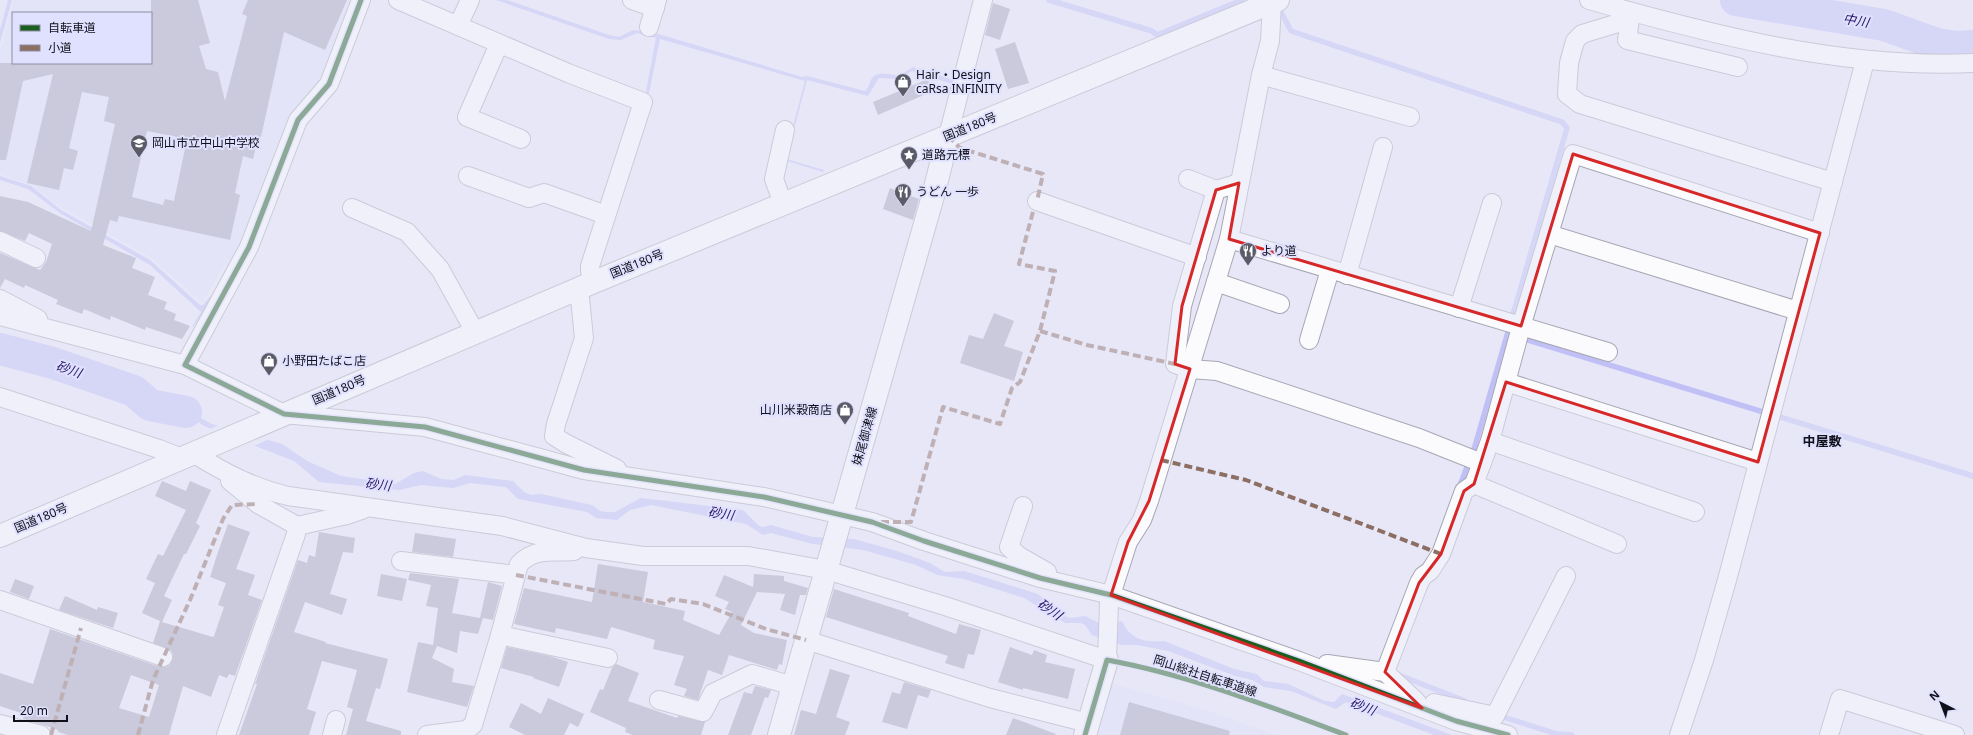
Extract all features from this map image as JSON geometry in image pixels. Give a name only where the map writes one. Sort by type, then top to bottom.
[{"type":"main road","name":"国道180号","points":[[0,536],[198,456],[263,423],[586,285],[1275,1]]},
{"type":"main road","name":"妹尾御津線","points":[[779,735],[934,196],[948,136]]},
{"type":"main road","points":[[1086,729],[1107,656]]},
{"type":"street","points":[[185,365],[249,247],[298,120],[329,84],[361,0]]},
{"type":"street","points":[[398,0],[568,73],[643,102],[590,266],[586,285],[584,338],[556,424],[554,436],[565,443],[634,477]]},
{"type":"street","points":[[458,26],[470,0]]},
{"type":"street","points":[[632,0],[656,4],[649,27]]},
{"type":"street","points":[[948,136],[983,0]]},
{"type":"street","points":[[1589,0],[1631,12],[1753,41],[1866,61],[1950,64],[1973,63]]},
{"type":"street","points":[[0,397],[159,449],[198,456],[244,481],[275,493],[502,526],[586,548],[643,556],[748,556],[827,567],[1107,656],[1110,599],[1128,542],[1142,520],[1149,501],[1229,239],[1239,183],[1270,41],[1275,1]]},
{"type":"street","points":[[1631,12],[1627,40],[1738,67]]},
{"type":"street","points":[[1631,12],[1615,24],[1582,34],[1575,41],[1569,63],[1567,94],[1580,104],[1833,182]]},
{"type":"street","points":[[499,44],[467,117],[521,138]]},
{"type":"street","points":[[1679,735],[1704,660],[1866,61]]},
{"type":"street","points":[[1262,75],[1410,117]]},
{"type":"street","points":[[783,204],[774,179],[785,130]]},
{"type":"street","points":[[1309,340],[1339,272],[1383,148]]},
{"type":"street","points":[[1474,484],[1473,459],[1490,441],[1506,382],[1515,330],[1549,234],[1573,154],[1820,233]]},
{"type":"street","points":[[468,176],[529,198],[544,193],[606,214]]},
{"type":"street","points":[[1188,179],[1216,190],[1239,183]]},
{"type":"street","points":[[1216,190],[1182,306],[1175,364],[1190,369],[1217,371],[1419,438],[1473,459]]},
{"type":"street","points":[[1038,201],[1197,257]]},
{"type":"street","points":[[1459,308],[1492,203]]},
{"type":"street","points":[[352,208],[407,232],[440,269],[475,332]]},
{"type":"street","points":[[1549,234],[1798,311]]},
{"type":"street","points":[[1229,239],[1459,308],[1515,330],[1608,352]]},
{"type":"street","points":[[0,241],[36,258]]},
{"type":"street","points":[[1216,282],[1280,304]]},
{"type":"street","points":[[0,299],[33,316],[53,330]]},
{"type":"street","points":[[0,316],[185,365],[284,414],[425,427],[584,470],[764,497],[841,517],[1040,578],[1080,587]]},
{"type":"street","points":[[1506,382],[1758,462]]},
{"type":"street","points":[[1490,441],[1695,512]]},
{"type":"street","points":[[198,456],[258,504],[297,526],[347,515],[369,507]]},
{"type":"street","points":[[1474,484],[1618,544]]},
{"type":"street","points":[[1385,672],[1419,583],[1423,576],[1430,571],[1441,554],[1464,491],[1474,484]]},
{"type":"street","points":[[1023,506],[1009,547],[1019,556],[1080,587],[1110,599],[1299,661],[1418,703],[1456,721],[1508,735]]},
{"type":"street","points":[[226,735],[296,534],[297,526]]},
{"type":"street","points":[[427,735],[473,732],[473,725],[500,635],[519,564],[528,556],[537,552],[572,551],[586,548]]},
{"type":"street","points":[[401,561],[516,575]]},
{"type":"street","points":[[1299,661],[1385,672],[1418,703],[1495,716],[1566,576]]},
{"type":"street","points":[[0,600],[163,657]]},
{"type":"street","points":[[500,635],[608,658]]},
{"type":"street","points":[[806,640],[1086,729]]},
{"type":"street","points":[[659,700],[703,712],[713,693],[752,674],[793,686]]},
{"type":"street","points":[[1829,735],[1840,699],[1955,735]]},
{"type":"street","points":[[0,724],[41,735]]},
{"type":"highlighted area","points":[[1573,154],[1820,233],[1758,462],[1506,382],[1474,484],[1464,491],[1441,554],[1419,583],[1385,672],[1422,708],[1111,595],[1128,542],[1149,501],[1190,369],[1175,364],[1182,306],[1216,190],[1239,183],[1229,239],[1521,326]]},
{"type":"shaded area","name":"岡山市立中山中学校","points":[[14,0],[357,0],[242,246],[230,267],[225,265],[202,302],[150,257],[61,207],[31,185],[0,174],[0,50]]},
{"type":"shaded area","points":[[1110,683],[1202,709],[1277,735],[1096,735]]},
{"type":"water","points":[[8,0],[12,0],[0,43],[0,30]]},
{"type":"water","points":[[496,0],[507,0],[609,35],[619,37],[633,30],[652,32],[802,77],[807,76],[865,91],[873,77],[876,75],[884,74],[899,76],[913,67],[957,81],[958,86],[912,71],[899,79],[879,78],[868,96],[807,80],[786,159],[824,170],[823,172],[784,160],[805,81],[660,39],[647,103],[644,102],[656,38],[637,33],[621,40],[609,39]]},
{"type":"water","points":[[0,176],[31,186],[61,210],[150,260],[200,305],[203,305],[214,292],[226,268],[229,270],[218,292],[192,327],[201,312],[150,265],[60,213],[28,189],[0,180]]},
{"type":"water","points":[[147,400],[162,404],[177,405],[212,424],[282,444],[307,461],[341,476],[395,484],[414,473],[423,471],[441,479],[454,480],[465,475],[513,481],[524,492],[531,495],[541,494],[592,505],[600,511],[606,512],[615,512],[641,498],[743,510],[759,526],[763,527],[771,525],[813,537],[854,539],[897,551],[930,563],[945,572],[964,571],[1038,594],[1064,616],[1070,618],[1085,616],[1103,625],[1122,621],[1129,632],[1138,638],[1150,641],[1164,641],[1234,669],[1257,674],[1264,681],[1288,684],[1325,701],[1334,702],[1342,694],[1452,735],[1434,735],[1346,702],[1336,709],[1291,691],[1264,687],[1252,680],[1235,676],[1168,651],[1137,645],[1121,645],[1092,635],[1085,625],[1081,623],[1065,623],[1024,598],[964,579],[937,575],[916,565],[863,550],[813,544],[771,533],[763,535],[746,524],[651,505],[630,510],[617,520],[596,518],[587,512],[518,499],[506,487],[470,483],[453,488],[421,485],[399,490],[319,482],[294,461],[204,426],[185,413],[154,414],[138,407]]},
{"type":"pier","points":[[221,424],[271,438],[252,447],[208,430]]},
{"type":"building","points":[[151,0],[198,0],[210,43],[199,46],[206,69],[218,72],[225,101],[247,16],[242,14],[248,0],[347,0],[325,50],[284,32],[261,137],[258,137],[253,159],[243,156],[235,193],[240,195],[230,240],[119,216],[117,222],[110,220],[103,245],[136,258],[132,268],[155,277],[148,295],[167,302],[164,309],[176,314],[174,320],[190,326],[182,339],[146,327],[145,330],[111,316],[110,320],[84,309],[82,314],[56,304],[58,300],[25,285],[24,288],[5,279],[0,288],[0,253],[40,270],[46,262],[52,244],[29,233],[25,241],[0,231],[0,196],[28,202],[91,231],[115,124],[104,121],[109,97],[82,92],[69,148],[78,151],[73,170],[64,168],[59,190],[27,183],[53,74],[23,81],[6,160],[0,160],[0,63],[152,64]],"holes":[[[147,131],[187,139],[174,201],[165,199],[163,205],[132,197]]]},
{"type":"building","points":[[993,3],[1010,9],[1000,40],[985,35]]},
{"type":"building","points":[[1015,42],[1029,83],[1008,89],[995,49]]},
{"type":"building","name":"Hair・Design caRsa INFINITY","points":[[928,79],[933,91],[878,115],[873,102]]},
{"type":"building","points":[[890,188],[919,199],[913,220],[883,209]]},
{"type":"building","points":[[994,313],[1014,321],[1004,346],[1023,352],[1014,381],[960,363],[969,335],[983,339]]},
{"type":"building","points":[[162,481],[186,491],[190,481],[211,490],[196,523],[200,526],[186,554],[184,554],[164,596],[172,600],[162,622],[213,637],[214,636],[224,607],[218,605],[226,583],[210,577],[217,555],[228,524],[250,532],[236,569],[255,575],[248,595],[262,600],[235,676],[229,674],[227,678],[219,675],[211,697],[183,686],[169,735],[68,735],[44,725],[23,719],[24,714],[0,706],[0,673],[33,684],[50,629],[160,667],[170,665],[173,655],[171,650],[153,643],[160,621],[142,613],[155,583],[146,579],[158,554],[163,556],[186,510],[155,496]],"holes":[[[131,675],[159,685],[149,717],[119,708]]]},
{"type":"building","points":[[319,532],[355,538],[353,553],[343,552],[330,594],[347,599],[342,615],[305,602],[294,632],[326,642],[325,643],[388,659],[380,689],[376,688],[366,721],[401,731],[401,735],[346,735],[353,709],[347,707],[357,670],[322,661],[307,709],[316,712],[309,735],[239,735],[298,560],[307,563],[309,555],[315,557]]},
{"type":"building","points":[[415,533],[456,539],[453,557],[412,552]]},
{"type":"building","points":[[598,564],[648,572],[643,602],[685,611],[683,620],[719,635],[732,612],[725,609],[729,602],[715,596],[724,575],[753,587],[754,574],[784,576],[784,581],[808,588],[806,595],[800,595],[795,615],[780,610],[785,594],[757,592],[741,625],[754,633],[787,640],[782,665],[779,664],[777,670],[729,655],[722,675],[708,670],[698,700],[684,696],[687,689],[674,685],[684,656],[653,649],[655,640],[611,627],[607,639],[556,628],[555,633],[514,624],[524,588],[592,602]]},
{"type":"building","points":[[410,573],[459,579],[452,613],[480,618],[488,582],[502,586],[493,620],[483,618],[478,634],[460,631],[457,653],[437,646],[432,658],[454,669],[452,682],[474,686],[467,707],[407,692],[418,642],[433,645],[438,608],[426,606],[431,585],[408,580]]},
{"type":"building","points":[[381,574],[407,579],[402,601],[377,596]]},
{"type":"building","points":[[15,579],[34,586],[29,599],[10,592]]},
{"type":"building","points":[[834,589],[909,613],[908,616],[956,634],[959,624],[981,630],[974,655],[968,654],[964,669],[945,663],[948,656],[826,617]]},
{"type":"building","points":[[65,596],[97,610],[98,607],[118,613],[113,628],[59,610]]},
{"type":"building","points":[[507,647],[550,656],[568,662],[559,687],[533,678],[534,677],[501,668]]},
{"type":"building","points":[[1010,647],[1032,655],[1034,650],[1047,655],[1045,662],[1075,669],[1068,699],[1023,688],[1023,690],[998,682]]},
{"type":"building","points":[[616,664],[639,673],[628,701],[677,718],[678,716],[705,722],[701,735],[633,735],[625,732],[626,728],[590,712],[600,689],[603,690],[612,668]]},
{"type":"building","points":[[830,669],[850,675],[836,717],[850,722],[845,735],[794,735],[801,710],[816,714]]},
{"type":"building","points":[[904,682],[931,690],[928,698],[918,695],[907,729],[882,722],[892,692],[900,694]]},
{"type":"building","points":[[755,686],[771,690],[768,698],[765,697],[751,735],[728,735],[744,692],[752,694]]},
{"type":"building","points":[[548,698],[584,714],[578,727],[570,723],[564,735],[525,735],[509,727],[521,703],[541,714]]},
{"type":"building","points":[[1129,702],[1230,731],[1229,735],[1120,735]]},
{"type":"building","points":[[1013,718],[1056,734],[1006,735]]},
{"type":"waterway","points":[[1049,0],[1152,31],[1157,35],[1242,0]]},
{"type":"waterway","name":"中川","points":[[1736,0],[1884,25],[1937,44],[1956,47],[1973,46]]},
{"type":"waterway","points":[[1281,12],[1291,31],[1562,122],[1567,128],[1475,446],[1459,488]]},
{"type":"waterway","points":[[1521,338],[1973,476]]},
{"type":"waterway","name":"砂川","points":[[0,349],[53,363],[134,391],[150,405],[186,412]]},
{"type":"waterway","points":[[1396,674],[1465,701]]},
{"type":"waterway","points":[[1503,717],[1557,734],[1572,735]]},
{"type":"marked path","points":[[948,136],[960,148],[1043,174],[1037,201]]},
{"type":"marked path","points":[[881,522],[911,522],[943,407],[1000,424],[1012,388],[1020,382],[1040,331],[1055,271],[1019,264],[1034,208]]},
{"type":"marked path","points":[[1040,331],[1087,345],[1175,364]]},
{"type":"marked path","points":[[1161,460],[1246,480],[1441,554]]},
{"type":"marked path","points":[[138,735],[153,680],[190,600],[223,519],[232,505],[258,504]]},
{"type":"marked path","points":[[516,575],[666,604],[671,599],[703,604],[766,629],[806,640]]},
{"type":"marked path","points":[[51,735],[81,628]]},
{"type":"cycle path","points":[[361,0],[329,84],[298,120],[249,247],[185,365],[284,414],[425,427],[584,470],[764,497],[872,522],[924,541],[1040,578],[1111,595],[1299,661],[1456,721],[1508,735]]},
{"type":"cycle path","name":"岡山総社自転車道線","points":[[1085,735],[1107,660],[1138,666],[1228,692],[1346,735]]},
{"type":"place","name":"Hair・Design caRsa INFINITY","points":[[903,97]]},
{"type":"place","name":"岡山市立中山中学校","points":[[139,158]]},
{"type":"place","name":"道路元標","points":[[909,170]]},
{"type":"place","name":"うどん 一歩","points":[[903,207]]},
{"type":"place","name":"より道","points":[[1248,266]]},
{"type":"place","name":"小野田たばこ店","points":[[269,376]]},
{"type":"place","name":"山川米穀商店","points":[[845,425]]},
{"type":"district","name":"中屋敷","points":[[1822,441]]}]
